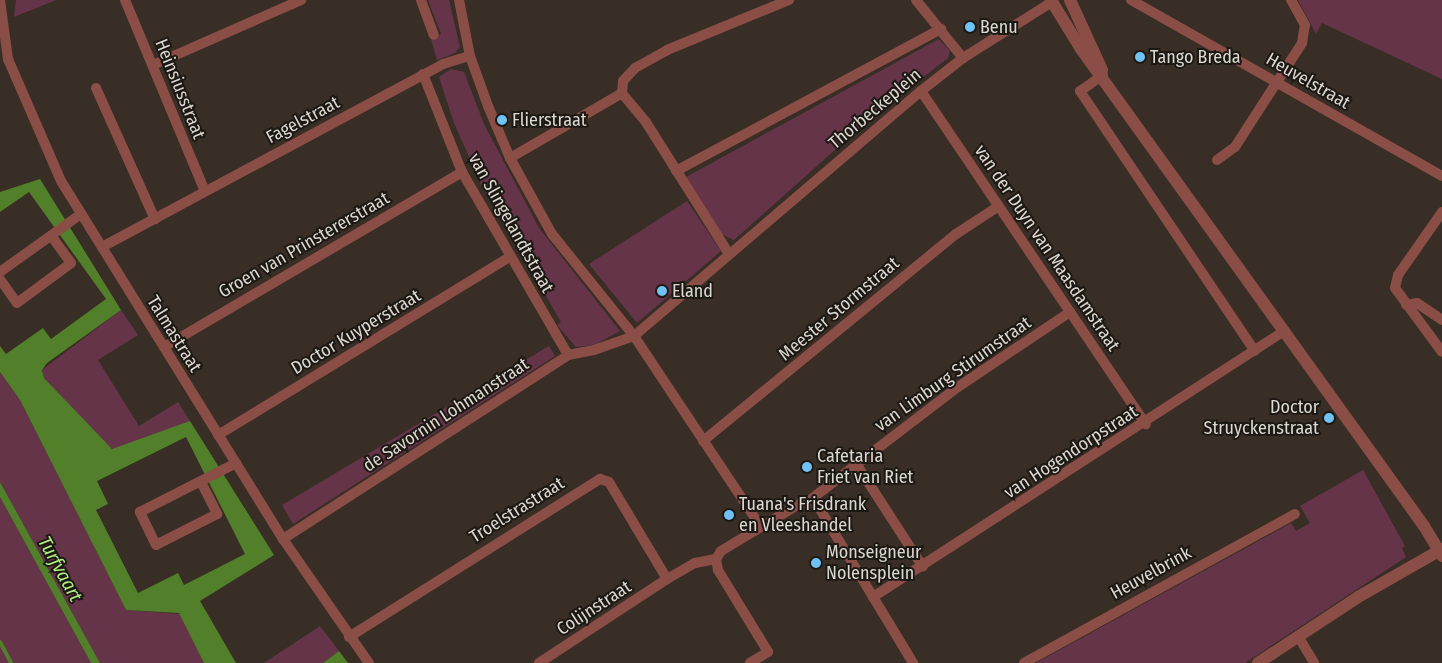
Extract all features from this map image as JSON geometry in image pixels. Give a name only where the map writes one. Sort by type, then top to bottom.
[{"type":"street","name":"Talmastraat","points":[[0,0],[8,59],[50,162],[283,539],[349,637],[369,663]]},
{"type":"street","name":"Heinsiusstraat","points":[[126,0],[205,191]]},
{"type":"street","points":[[152,65],[301,0]]},
{"type":"street","points":[[421,0],[434,35]]},
{"type":"street","points":[[459,0],[470,56],[510,158],[552,234],[634,336],[760,526]]},
{"type":"street","points":[[729,254],[646,122],[622,93],[623,80],[635,68],[667,50],[789,0]]},
{"type":"street","points":[[916,0],[963,58]]},
{"type":"street","points":[[1053,0],[1078,44],[1103,75],[1441,552],[1358,597],[1258,663]]},
{"type":"street","name":"Thorbeckeplein","points":[[634,336],[921,91],[963,58],[1053,0]]},
{"type":"street","points":[[1070,0],[1097,53],[1103,75]]},
{"type":"street","name":"Heuvelstraat","points":[[1130,0],[1442,176]]},
{"type":"street","points":[[1217,160],[1235,147],[1306,34],[1305,25],[1291,0]]},
{"type":"street","name":"Thorbeckeplein","points":[[676,171],[941,29]]},
{"type":"street","name":"Fagelstraat","points":[[102,247],[443,64],[470,56]]},
{"type":"street","name":"van Slingelandtstraat","points":[[424,74],[462,172],[568,355]]},
{"type":"street","points":[[1103,75],[1080,91],[1255,351]]},
{"type":"street","points":[[96,88],[154,218]]},
{"type":"street","name":"van der Duyn van Maasdamstraat","points":[[921,91],[1146,424]]},
{"type":"street","points":[[510,158],[622,93]]},
{"type":"street","name":"Groen van Prinstererstraat","points":[[164,347],[462,172]]},
{"type":"street","name":"Meester Stormstraat","points":[[704,441],[949,240],[999,206]]},
{"type":"street","points":[[1442,212],[1398,275],[1395,288],[1442,352]]},
{"type":"street","points":[[0,272],[81,214]]},
{"type":"street","points":[[0,280],[17,303],[71,263],[54,233]]},
{"type":"street","name":"Doctor Kuyperstraat","points":[[218,435],[510,257]]},
{"type":"street","points":[[1406,305],[1417,303],[1442,320]]},
{"type":"street","name":"van Limburg Stirumstraat","points":[[810,500],[958,387],[1070,312]]},
{"type":"street","name":"van Hogendorpstraat","points":[[873,597],[1146,424],[1284,331]]},
{"type":"street","name":"de Savornin Lohmanstraat","points":[[283,539],[568,355],[594,350],[634,336]]},
{"type":"street","points":[[204,480],[218,514],[156,545],[140,512],[236,463]]},
{"type":"street","points":[[857,465],[923,566]]},
{"type":"street","name":"Troelstrastraat","points":[[349,637],[600,479],[609,482],[667,579]]},
{"type":"street","points":[[750,663],[768,652],[718,570],[716,559],[721,551],[760,526],[802,501],[810,500],[818,506],[914,663]]},
{"type":"street","name":"Heuvelbrink","points":[[1024,663],[1295,514]]},
{"type":"street","points":[[667,579],[695,563],[716,559]]},
{"type":"street","name":"Colijnstraat","points":[[539,663],[667,579]]},
{"type":"street","points":[[1298,636],[1314,663]]},
{"type":"shaded area","points":[[16,0],[56,0],[14,17]]},
{"type":"shaded area","points":[[428,0],[449,0],[460,47],[455,53],[437,60],[431,39],[441,34]]},
{"type":"shaded area","points":[[1298,0],[1442,0],[1442,79],[1322,23],[1316,34]]},
{"type":"shaded area","points":[[939,39],[950,51],[948,58],[874,115],[734,240],[721,234],[686,177]]},
{"type":"shaded area","points":[[451,69],[464,72],[484,124],[539,228],[620,331],[594,345],[576,347],[557,325],[561,322],[481,184],[454,123],[439,77]]},
{"type":"shaded area","points":[[40,179],[121,310],[47,363],[42,370],[44,378],[112,449],[190,421],[274,555],[200,601],[236,663],[204,663],[179,613],[126,610],[20,400],[0,372],[0,346],[6,354],[43,328],[51,339],[106,299],[29,192],[0,212],[0,192]],"holes":[[[186,437],[245,554],[184,585],[178,573],[138,593],[96,510],[108,504],[97,481]]]},
{"type":"shaded area","points":[[687,201],[721,251],[637,323],[589,264]]},
{"type":"shaded area","points":[[121,310],[138,335],[98,360],[139,426],[178,402],[190,421],[115,450],[107,446],[44,378],[42,370]]},
{"type":"shaded area","points":[[549,346],[555,356],[293,524],[282,505]]},
{"type":"shaded area","points":[[0,372],[20,400],[126,610],[181,614],[204,663],[100,663],[0,482]]},
{"type":"shaded area","points":[[1363,470],[1405,546],[1402,548],[1406,557],[1245,663],[1036,663],[1291,523],[1296,531],[1310,523],[1300,506]]},
{"type":"shaded area","points":[[0,482],[100,663],[91,663],[0,497]]},
{"type":"shaded area","points":[[0,497],[91,663],[0,663]]},
{"type":"shaded area","points":[[320,626],[339,651],[323,663],[264,663]]},
{"type":"shaded area","points":[[339,651],[348,663],[323,663]]},
{"type":"waterway","points":[[0,642],[11,663]]},
{"type":"place","name":"Benu","points":[[970,27]]},
{"type":"place","name":"Tango Breda","points":[[1140,57]]},
{"type":"place","name":"Flierstraat","points":[[502,120]]},
{"type":"place","name":"Eland","points":[[662,291]]},
{"type":"place","name":"Doctor Struyckenstraat","points":[[1329,418]]},
{"type":"place","name":"Cafetaria Friet van Riet","points":[[807,467]]},
{"type":"place","name":"Tuana's Frisdrank en Vleeshandel","points":[[729,515]]},
{"type":"place","name":"Monseigneur Nolensplein","points":[[816,563]]},
{"type":"water label","name":"Turfvaart","points":[[60,569]]}]
